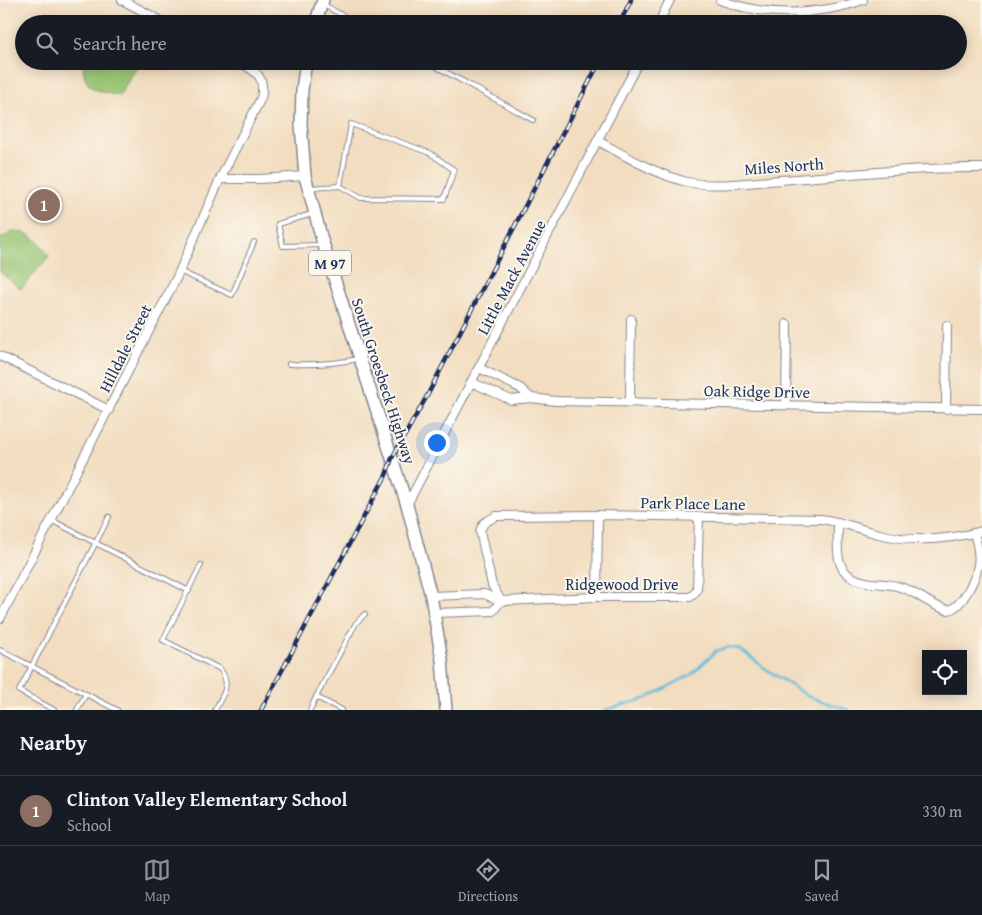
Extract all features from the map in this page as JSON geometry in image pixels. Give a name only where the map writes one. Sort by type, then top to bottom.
[{"type":"main road","points":[[318,15],[323,2]]},
{"type":"main road","name":"South Groesbeck Highway","points":[[305,70],[301,124],[305,176],[314,213],[407,505],[435,613],[442,660],[446,710]]},
{"type":"street","points":[[122,0],[150,15]]},
{"type":"street","points":[[662,15],[670,0]]},
{"type":"street","points":[[720,0],[755,10],[800,12],[835,8],[863,0]]},
{"type":"street","name":"Hilldale Street","points":[[0,619],[179,271],[220,179],[261,98],[263,84],[253,70]]},
{"type":"street","name":"Little Mack Avenue","points":[[407,505],[634,70]]},
{"type":"street","name":"Miles North","points":[[598,140],[652,169],[689,183],[761,182],[918,170],[982,168]]},
{"type":"street","points":[[220,179],[305,176]]},
{"type":"street","points":[[630,402],[631,319]]},
{"type":"street","points":[[786,405],[787,324]]},
{"type":"street","points":[[946,409],[947,325]]},
{"type":"street","points":[[0,356],[109,410]]},
{"type":"street","points":[[479,368],[520,388],[530,398]]},
{"type":"street","name":"Oak Ridge Drive","points":[[471,382],[511,400],[530,398],[556,401],[982,410]]},
{"type":"street","points":[[597,597],[598,515]]},
{"type":"street","name":"Park Place Lane","points":[[501,601],[492,586],[480,531],[488,520],[496,516],[598,515],[820,519],[908,540],[943,539],[978,532]]},
{"type":"street","name":"Ridgewood Drive","points":[[431,596],[484,594],[501,601],[597,597],[686,598],[694,594],[697,589],[699,517]]},
{"type":"street","points":[[838,522],[839,561],[851,577],[861,581],[903,588],[948,610],[955,608],[962,600],[976,573],[979,558],[978,532]]},
{"type":"street","name":"Ridgewood Drive","points":[[435,613],[493,610],[501,601]]},
{"type":"lane","points":[[323,2],[344,15]]},
{"type":"lane","points":[[442,70],[533,120]]},
{"type":"lane","points":[[308,188],[340,186],[361,198],[444,199],[454,170],[430,153],[351,124],[340,186]]},
{"type":"lane","points":[[314,213],[278,224],[283,246],[324,245]]},
{"type":"lane","points":[[179,271],[232,295],[254,242]]},
{"type":"lane","points":[[290,364],[334,364],[360,359]]},
{"type":"lane","points":[[54,710],[18,691],[109,517]]},
{"type":"lane","points":[[52,520],[95,544],[189,591]]},
{"type":"lane","points":[[201,565],[163,640],[220,669],[225,676],[226,690],[215,710]]},
{"type":"lane","points":[[310,710],[356,623],[365,614]]},
{"type":"lane","points":[[0,650],[117,710]]},
{"type":"lane","points":[[77,710],[86,694]]},
{"type":"lane","points":[[316,698],[342,710]]},
{"type":"green space","points":[[135,70],[119,96],[92,88],[85,78],[84,71]]},
{"type":"green space","points":[[15,231],[31,236],[49,256],[21,289],[0,272],[0,239]]},
{"type":"waterway","points":[[605,710],[645,699],[692,674],[716,651],[729,647],[741,650],[809,697],[849,710]]},
{"type":"railway","points":[[624,15],[631,0]]},
{"type":"railway","points":[[261,710],[386,475],[392,458],[427,396],[595,70]]},
{"type":"place","name":"Clinton Valley Elementary School","points":[[44,205]]}]
